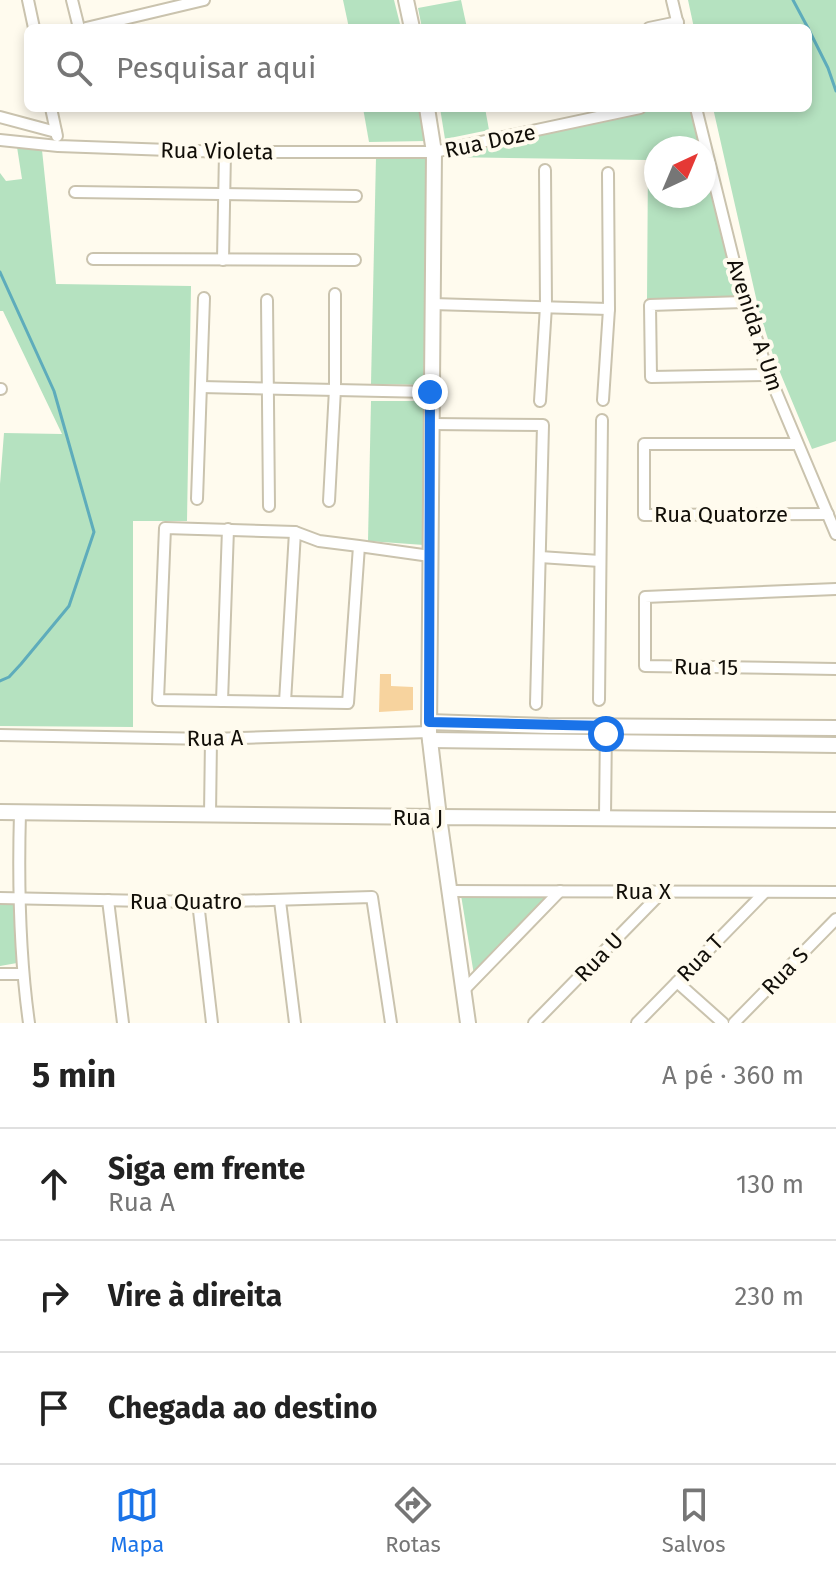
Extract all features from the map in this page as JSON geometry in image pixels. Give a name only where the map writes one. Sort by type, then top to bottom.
[{"type":"street","points":[[28,0],[33,24]]},
{"type":"street","points":[[72,0],[78,24]]},
{"type":"street","points":[[103,24],[204,0]]},
{"type":"street","points":[[408,0],[411,24]]},
{"type":"street","points":[[672,0],[678,24]]},
{"type":"street","points":[[52,112],[58,146]]},
{"type":"street","points":[[428,112],[434,152],[429,732],[468,1023]]},
{"type":"street","name":"Rua Doze","points":[[434,152],[621,112]]},
{"type":"street","name":"Avenida A Um","points":[[697,112],[744,302],[769,375],[836,534]]},
{"type":"street","points":[[0,117],[56,132]]},
{"type":"street","name":"Rua Violeta","points":[[0,140],[58,146],[225,152],[434,152]]},
{"type":"street","points":[[223,260],[225,152]]},
{"type":"street","points":[[540,401],[546,306],[545,170]]},
{"type":"street","points":[[603,400],[609,309],[608,173]]},
{"type":"street","points":[[75,192],[356,196]]},
{"type":"street","points":[[93,259],[355,260]]},
{"type":"street","points":[[329,501],[335,389],[335,294]]},
{"type":"street","points":[[197,499],[204,298]]},
{"type":"street","points":[[267,300],[269,506]]},
{"type":"street","points":[[744,302],[650,305],[651,377],[769,375]]},
{"type":"street","points":[[432,304],[609,309]]},
{"type":"street","points":[[201,387],[430,392]]},
{"type":"street","points":[[599,700],[602,420]]},
{"type":"street","points":[[431,424],[543,425],[536,704]]},
{"type":"street","name":"Rua Quatorze","points":[[797,444],[644,444],[644,515],[828,514]]},
{"type":"street","points":[[359,546],[348,703],[158,700],[165,528],[295,532],[319,541],[359,546],[430,556]]},
{"type":"street","points":[[222,701],[228,529]]},
{"type":"street","points":[[285,702],[295,532]]},
{"type":"street","points":[[540,557],[600,561]]},
{"type":"street","name":"Rua 15","points":[[836,589],[645,597],[645,666],[836,669]]},
{"type":"street","points":[[605,817],[606,726]]},
{"type":"street","name":"Rua A","points":[[0,735],[211,739],[606,726],[836,728]]},
{"type":"street","points":[[695,727],[696,743]]},
{"type":"street","name":"Rua A","points":[[429,732],[606,742],[836,745]]},
{"type":"street","points":[[210,815],[211,739]]},
{"type":"street","name":"Rua J","points":[[0,812],[836,820]]},
{"type":"street","points":[[20,812],[18,899],[22,974],[29,1023]]},
{"type":"street","name":"Rua U","points":[[534,1023],[664,890]]},
{"type":"street","name":"Rua X","points":[[449,891],[836,892]]},
{"type":"street","points":[[463,991],[560,891]]},
{"type":"street","name":"Rua T","points":[[637,1023],[764,893]]},
{"type":"street","name":"Rua Quatro","points":[[0,898],[198,902],[372,897],[391,1023]]},
{"type":"street","points":[[108,900],[123,1023]]},
{"type":"street","points":[[280,901],[295,1023]]},
{"type":"street","points":[[198,902],[212,1023]]},
{"type":"street","name":"Rua S","points":[[734,1023],[836,919]]},
{"type":"street","points":[[0,974],[22,974]]},
{"type":"street","points":[[677,982],[723,1023]]},
{"type":"green space","points":[[343,0],[394,0],[400,24],[348,24]]},
{"type":"green space","points":[[461,0],[466,24],[421,24],[418,8]]},
{"type":"green space","points":[[688,0],[836,0],[836,441],[812,449],[774,358],[759,311],[714,112],[812,112],[812,24],[693,24]]},
{"type":"green space","points":[[364,112],[420,112],[426,141],[369,142]]},
{"type":"green space","points":[[441,112],[486,112],[489,130],[445,139]]},
{"type":"green space","points":[[642,112],[693,112],[699,136],[644,136],[644,160],[446,157]]},
{"type":"green space","points":[[17,147],[42,150],[56,284],[191,286],[187,521],[133,521],[133,727],[0,726],[0,484],[4,433],[62,434],[3,311],[0,311],[0,173],[6,181],[22,179]]},
{"type":"green space","points":[[427,156],[426,385],[371,384],[376,157]]},
{"type":"green space","points":[[716,207],[738,296],[647,301],[648,208]]},
{"type":"green space","points":[[371,401],[426,401],[424,545],[368,541]]},
{"type":"green space","points":[[553,894],[474,975],[461,895]]},
{"type":"green space","points":[[0,902],[13,902],[17,963],[0,966]]},
{"type":"building","points":[[380,674],[391,674],[391,686],[413,687],[413,710],[379,712]]},
{"type":"waterway","points":[[793,0],[806,24]]},
{"type":"waterway","points":[[812,36],[836,91]]},
{"type":"waterway","points":[[0,272],[54,391],[94,532],[69,606],[21,664],[9,677],[0,681]]},
{"type":"route","points":[[430,392],[429,722],[606,726],[606,734]]}]
